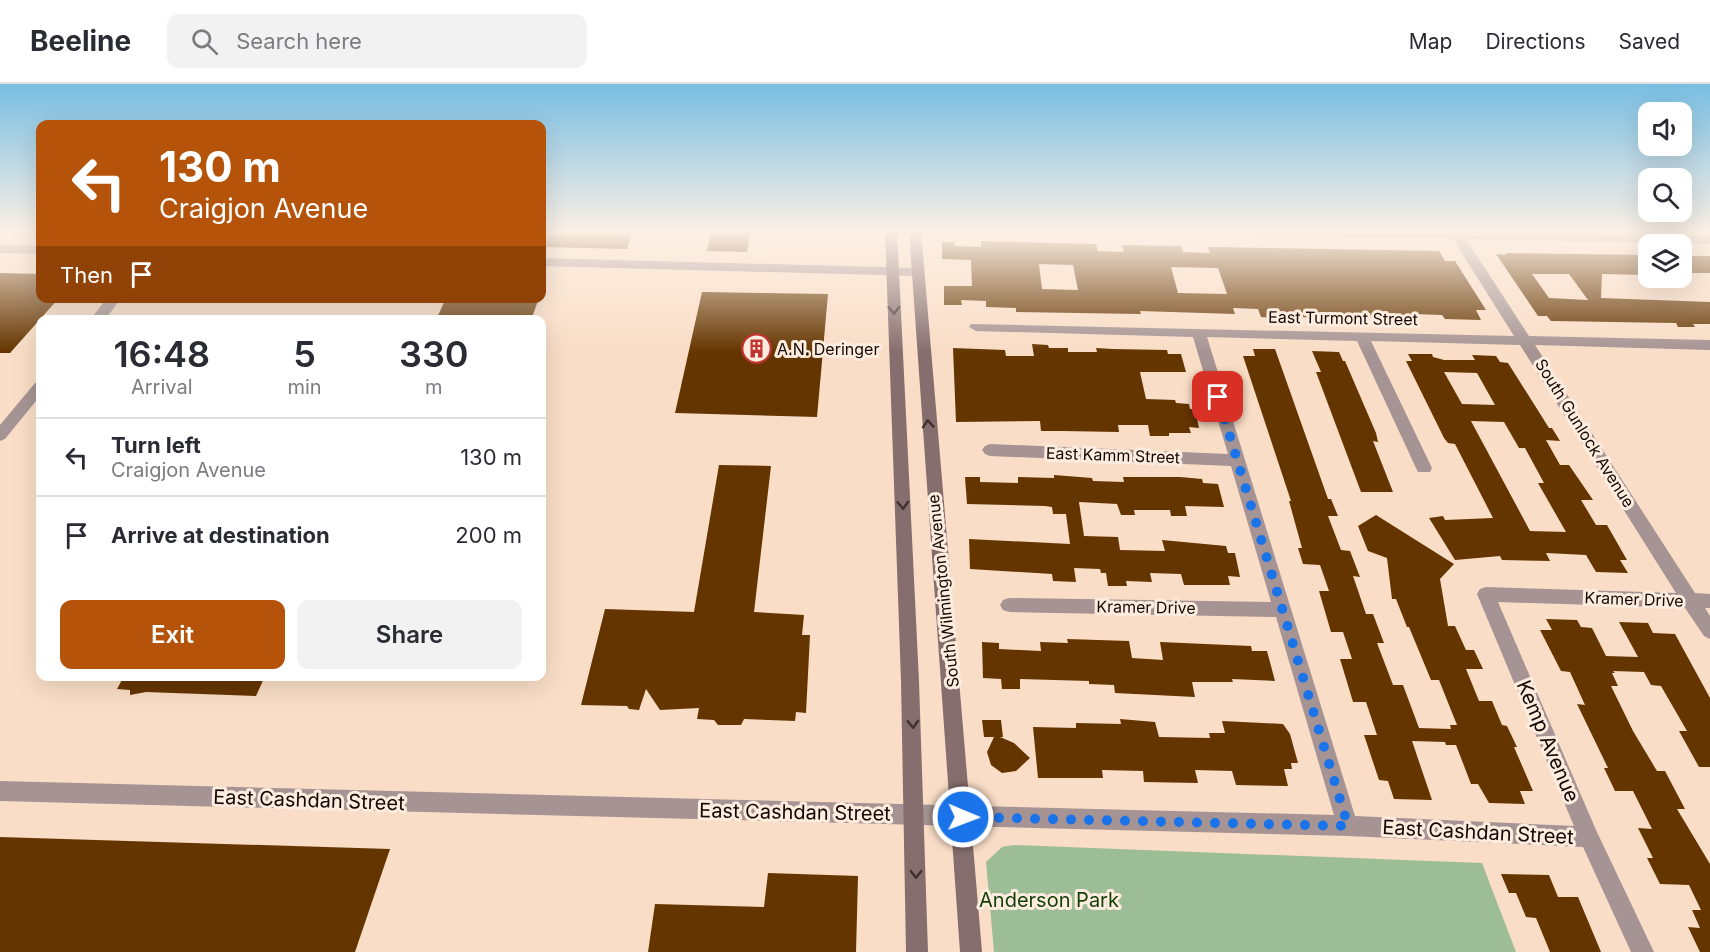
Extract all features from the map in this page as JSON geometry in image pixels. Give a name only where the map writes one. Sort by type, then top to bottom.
[{"type":"main road","name":"South Wilmington Avenue","points":[[892,272],[916,815],[917,952]]},
{"type":"main road","name":"South Wilmington Avenue","points":[[917,272],[933,490],[963,817],[971,952]]},
{"type":"street","points":[[875,272],[917,272]]},
{"type":"street","name":"South Gunlock Avenue","points":[[1481,272],[1701,601],[1710,631]]},
{"type":"street","points":[[101,315],[111,303]]},
{"type":"street","name":"East Turmont Street","points":[[976,327],[1710,345]]},
{"type":"street","points":[[1199,334],[1348,826]]},
{"type":"street","points":[[1362,336],[1424,468]]},
{"type":"street","points":[[0,435],[36,392]]},
{"type":"street","name":"East Kamm Street","points":[[990,450],[1236,460]]},
{"type":"street","name":"Kramer Drive","points":[[1486,594],[1701,601]]},
{"type":"street","name":"Kemp Avenue","points":[[1486,594],[1589,837],[1643,952]]},
{"type":"street","name":"Kramer Drive","points":[[1009,605],[1283,610]]},
{"type":"street","name":"East Cashdan Street","points":[[0,792],[1348,826],[1589,837]]},
{"type":"green space","name":"Anderson Park","points":[[1013,845],[1482,863],[1516,952],[994,952],[986,862],[1002,847]]},
{"type":"building","points":[[971,272],[1040,272],[1042,289],[1078,290],[1074,272],[1172,272],[1178,293],[1227,294],[1219,272],[1462,272],[1486,310],[1476,310],[1481,320],[1445,319],[1442,315],[1414,314],[1416,318],[1326,315],[1328,319],[1277,315],[1278,318],[1261,317],[1258,309],[1233,308],[1235,314],[1140,311],[1141,314],[1016,312],[1016,308],[986,307],[986,301],[961,300],[962,305],[944,305],[944,286],[972,286]]},
{"type":"building","points":[[1508,272],[1638,272],[1638,275],[1602,274],[1601,298],[1710,302],[1710,324],[1693,324],[1695,327],[1678,327],[1676,323],[1551,321],[1547,316],[1538,316]],"holes":[[[1532,274],[1569,274],[1588,300],[1549,298]]]},
{"type":"building","points":[[1692,272],[1710,272],[1692,273]]},
{"type":"building","points":[[0,273],[36,274],[36,303],[55,303],[44,315],[36,315],[36,324],[10,353],[0,353]]},
{"type":"building","name":"A.N. Deringer","points":[[702,292],[828,294],[817,417],[675,413]]},
{"type":"building","points":[[444,303],[537,303],[533,315],[438,315]]},
{"type":"building","points":[[1032,344],[1048,345],[1049,348],[1068,348],[1068,352],[1097,352],[1096,348],[1167,350],[1168,354],[1181,354],[1186,372],[1140,372],[1146,399],[1175,400],[1176,403],[1189,404],[1190,409],[1195,409],[1199,428],[1189,427],[1191,433],[1150,436],[1148,425],[1118,425],[1119,432],[1041,431],[1040,421],[956,422],[953,348],[1005,350],[1006,356],[1034,356]]},
{"type":"building","points":[[1253,349],[1275,349],[1328,499],[1331,499],[1338,516],[1328,516],[1341,550],[1350,551],[1360,577],[1353,576],[1366,614],[1373,614],[1384,643],[1377,643],[1393,685],[1403,685],[1419,728],[1451,729],[1450,725],[1457,725],[1439,680],[1431,680],[1396,599],[1392,599],[1387,558],[1368,551],[1358,526],[1376,515],[1454,564],[1440,579],[1448,626],[1455,626],[1466,650],[1474,650],[1483,669],[1466,669],[1479,701],[1492,701],[1502,725],[1507,726],[1517,747],[1514,747],[1533,791],[1520,791],[1525,804],[1489,803],[1478,784],[1471,784],[1456,745],[1446,745],[1445,742],[1412,741],[1432,800],[1394,799],[1388,781],[1379,780],[1364,735],[1377,735],[1366,702],[1353,702],[1340,659],[1352,659],[1343,632],[1331,632],[1319,591],[1329,591],[1320,565],[1303,564],[1298,548],[1302,548],[1289,501],[1291,501],[1243,356],[1255,356]]},
{"type":"building","points":[[1312,351],[1339,352],[1345,361],[1376,433],[1378,442],[1373,441],[1393,492],[1361,492],[1316,372],[1321,372]]},
{"type":"building","points":[[1408,354],[1432,354],[1433,357],[1444,360],[1475,360],[1472,355],[1496,356],[1500,362],[1508,363],[1549,428],[1552,428],[1560,441],[1546,440],[1560,465],[1569,465],[1593,500],[1581,500],[1596,525],[1607,525],[1627,560],[1620,560],[1628,573],[1596,572],[1586,555],[1546,553],[1550,561],[1502,560],[1500,556],[1455,560],[1429,518],[1443,516],[1445,520],[1493,518],[1455,444],[1448,443],[1444,438],[1406,361],[1412,361]],"holes":[[[1444,372],[1477,373],[1495,405],[1462,404]],[[1471,421],[1504,422],[1519,448],[1525,448],[1544,483],[1538,483],[1566,532],[1530,531]]]},
{"type":"building","points":[[719,465],[771,466],[754,612],[804,615],[802,635],[810,635],[806,713],[796,712],[795,721],[744,719],[741,725],[718,725],[714,720],[697,719],[699,708],[660,710],[646,689],[639,710],[629,709],[627,706],[581,705],[605,609],[694,612]]},
{"type":"building","points":[[1054,475],[1092,478],[1093,481],[1124,482],[1123,477],[1180,477],[1202,479],[1203,483],[1218,484],[1224,507],[1185,506],[1187,516],[1171,516],[1170,510],[1134,510],[1135,515],[1121,515],[1117,504],[1079,502],[1084,536],[1118,537],[1120,550],[1165,551],[1162,540],[1226,546],[1228,553],[1235,553],[1240,577],[1228,576],[1230,585],[1184,585],[1181,574],[1150,573],[1152,582],[1126,581],[1127,586],[1108,586],[1106,573],[1101,573],[1100,569],[1074,568],[1076,582],[1053,581],[1052,574],[970,569],[969,539],[1070,544],[1066,514],[1053,514],[1052,507],[1045,506],[967,504],[965,477],[980,477],[980,482],[1018,483],[1018,477],[1054,478]]},
{"type":"building","points":[[1546,619],[1577,620],[1581,627],[1592,628],[1606,656],[1638,657],[1619,622],[1648,623],[1653,633],[1675,634],[1710,698],[1710,767],[1699,767],[1679,731],[1687,731],[1661,686],[1651,685],[1644,672],[1613,671],[1615,673],[1612,673],[1618,686],[1611,686],[1633,731],[1657,771],[1665,771],[1685,809],[1677,809],[1710,864],[1710,952],[1700,952],[1688,927],[1700,928],[1692,910],[1701,910],[1689,885],[1660,884],[1647,858],[1653,858],[1638,828],[1652,829],[1633,791],[1615,791],[1604,768],[1608,768],[1577,704],[1585,705],[1570,672],[1561,671],[1540,630],[1552,630]]},
{"type":"building","points":[[1067,639],[1129,641],[1132,658],[1163,660],[1160,642],[1251,646],[1252,651],[1267,651],[1275,681],[1232,679],[1233,682],[1192,682],[1195,697],[1115,693],[1114,685],[1089,684],[1089,681],[1020,679],[1020,689],[1002,689],[1001,679],[983,678],[982,642],[999,643],[999,649],[1041,651],[1040,642],[1068,643]]},
{"type":"building","points":[[121,681],[263,681],[256,696],[146,692],[130,695],[130,690],[117,689]]},
{"type":"building","points":[[1120,719],[1155,722],[1159,737],[1210,738],[1209,733],[1225,733],[1222,721],[1283,724],[1290,734],[1298,763],[1291,763],[1292,769],[1284,769],[1288,786],[1236,785],[1232,771],[1195,770],[1198,783],[1144,782],[1143,771],[1102,770],[1103,778],[1038,778],[1033,727],[1076,728],[1076,723],[1121,724]]},
{"type":"building","points":[[982,720],[1001,720],[1003,737],[1000,737],[1014,743],[1030,758],[1016,771],[1002,773],[991,765],[987,752],[994,737],[984,737]]},
{"type":"building","points":[[0,837],[390,849],[355,952],[0,952]]},
{"type":"building","points":[[768,873],[858,876],[856,952],[648,952],[655,904],[764,907]]},
{"type":"building","points":[[1501,874],[1549,875],[1558,897],[1578,897],[1601,952],[1550,952],[1536,918],[1526,917],[1516,893],[1509,893]]},
{"type":"place","name":"A.N. Deringer","points":[[756,349]]},
{"type":"route","points":[[963,817],[1348,826],[1218,397]]}]
